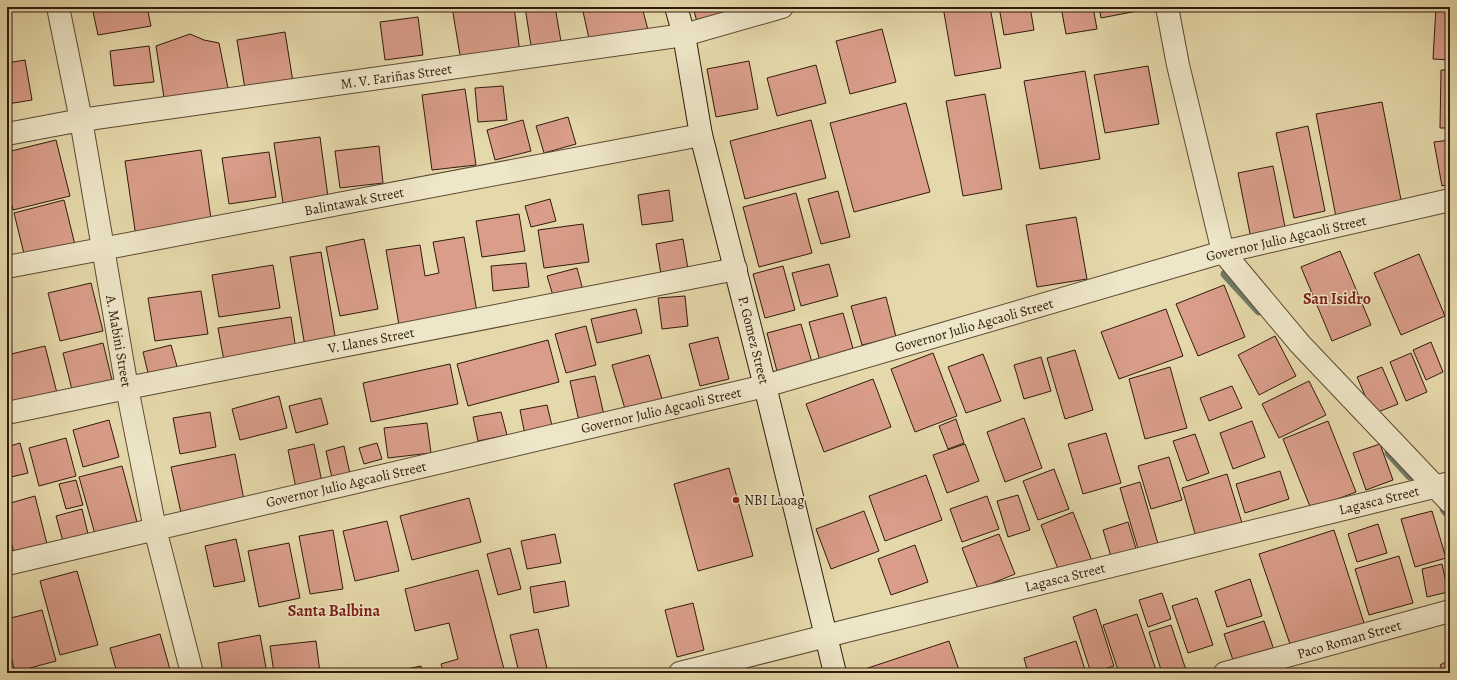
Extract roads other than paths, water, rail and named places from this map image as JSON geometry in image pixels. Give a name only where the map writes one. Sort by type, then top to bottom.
[{"type":"street","name":"A. Mabini Street","points":[[58,7],[81,120],[127,388],[155,529],[192,673]]},
{"type":"street","name":"P. Gomez Street","points":[[676,7],[684,35],[701,134],[736,269],[835,673]]},
{"type":"street","name":"M. V. Fariñas Street","points":[[7,134],[81,120],[684,35],[782,7]]},
{"type":"street","points":[[1167,7],[1178,65],[1223,252],[1300,344],[1443,484],[1450,502]]},
{"type":"street","name":"Balintawak Street","points":[[7,267],[701,134]]},
{"type":"street","name":"Governor Julio Agcaoli Street","points":[[7,564],[765,386],[1223,252],[1450,200]]},
{"type":"street","name":"V. Llanes Street","points":[[7,413],[127,388],[736,269]]},
{"type":"street","name":"Lagasca Street","points":[[680,673],[1443,484]]},
{"type":"street","name":"Paco Roman Street","points":[[1225,673],[1450,611]]},
{"type":"waterway","points":[[1225,274],[1259,311]]},
{"type":"waterway","points":[[1389,453],[1410,476]]},
{"type":"waterway","points":[[1444,509],[1450,516]]},
{"type":"place","name":"NBI Laoag","points":[[736,500]]},
{"type":"district","name":"San Isidro","points":[[1337,298]]},
{"type":"district","name":"Santa Balbina","points":[[334,610]]}]
